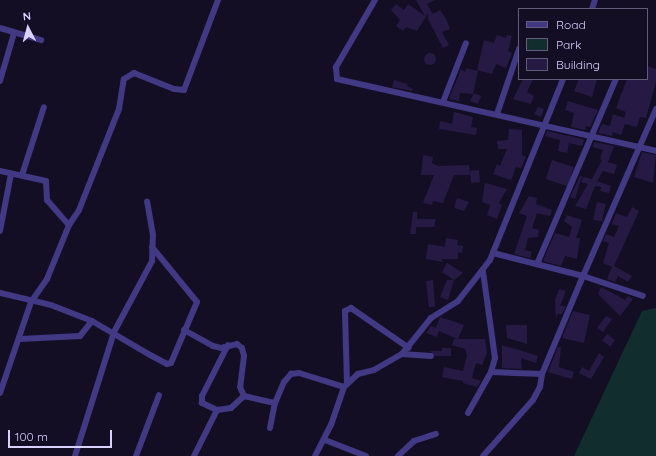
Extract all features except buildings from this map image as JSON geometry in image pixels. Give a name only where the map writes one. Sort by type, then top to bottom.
[{"type":"street","points":[[0,393],[20,339],[31,302],[47,279],[69,225],[79,210],[119,109],[124,79],[134,73],[174,89],[184,90],[218,0]]},
{"type":"street","points":[[375,0],[336,67],[337,79],[545,124],[592,137],[656,150]]},
{"type":"street","points":[[0,28],[41,40]]},
{"type":"street","points":[[0,81],[14,33]]},
{"type":"street","points":[[443,102],[466,43]]},
{"type":"street","points":[[497,114],[518,52]]},
{"type":"street","points":[[346,385],[358,374],[374,370],[402,354],[409,348],[431,318],[458,301],[483,271],[493,253],[563,80]]},
{"type":"street","points":[[537,264],[616,80]]},
{"type":"street","points":[[22,175],[44,107]]},
{"type":"street","points":[[483,456],[533,400],[540,387],[542,374],[656,109]]},
{"type":"street","points":[[0,171],[46,181],[47,200],[69,225]]},
{"type":"street","points":[[0,231],[11,174]]},
{"type":"street","points":[[75,456],[114,332],[152,261],[147,202]]},
{"type":"street","points":[[0,293],[31,302],[51,305],[92,321],[114,332],[167,364],[171,363],[197,302],[152,247]]},
{"type":"street","points":[[493,253],[583,276],[643,296]]},
{"type":"street","points":[[468,413],[492,372],[495,358],[483,271]]},
{"type":"street","points":[[315,456],[324,440],[346,385],[345,311],[351,308],[409,348]]},
{"type":"street","points":[[20,339],[80,336],[92,321]]},
{"type":"street","points":[[184,330],[204,339],[213,346],[221,348],[237,344],[242,348],[244,356],[240,387],[244,396]]},
{"type":"street","points":[[228,346],[202,396],[202,403],[217,410],[231,408],[244,396]]},
{"type":"street","points":[[402,354],[430,356]]},
{"type":"street","points":[[492,372],[542,374]]},
{"type":"street","points":[[270,428],[275,403],[284,382],[291,374],[299,373],[346,385]]},
{"type":"street","points":[[136,456],[159,395]]},
{"type":"street","points":[[244,396],[275,403]]},
{"type":"street","points":[[194,456],[217,410]]},
{"type":"street","points":[[398,456],[414,441],[436,434]]},
{"type":"street","points":[[324,440],[366,456]]},
{"type":"green space","points":[[656,308],[656,456],[574,456],[642,311]]}]
